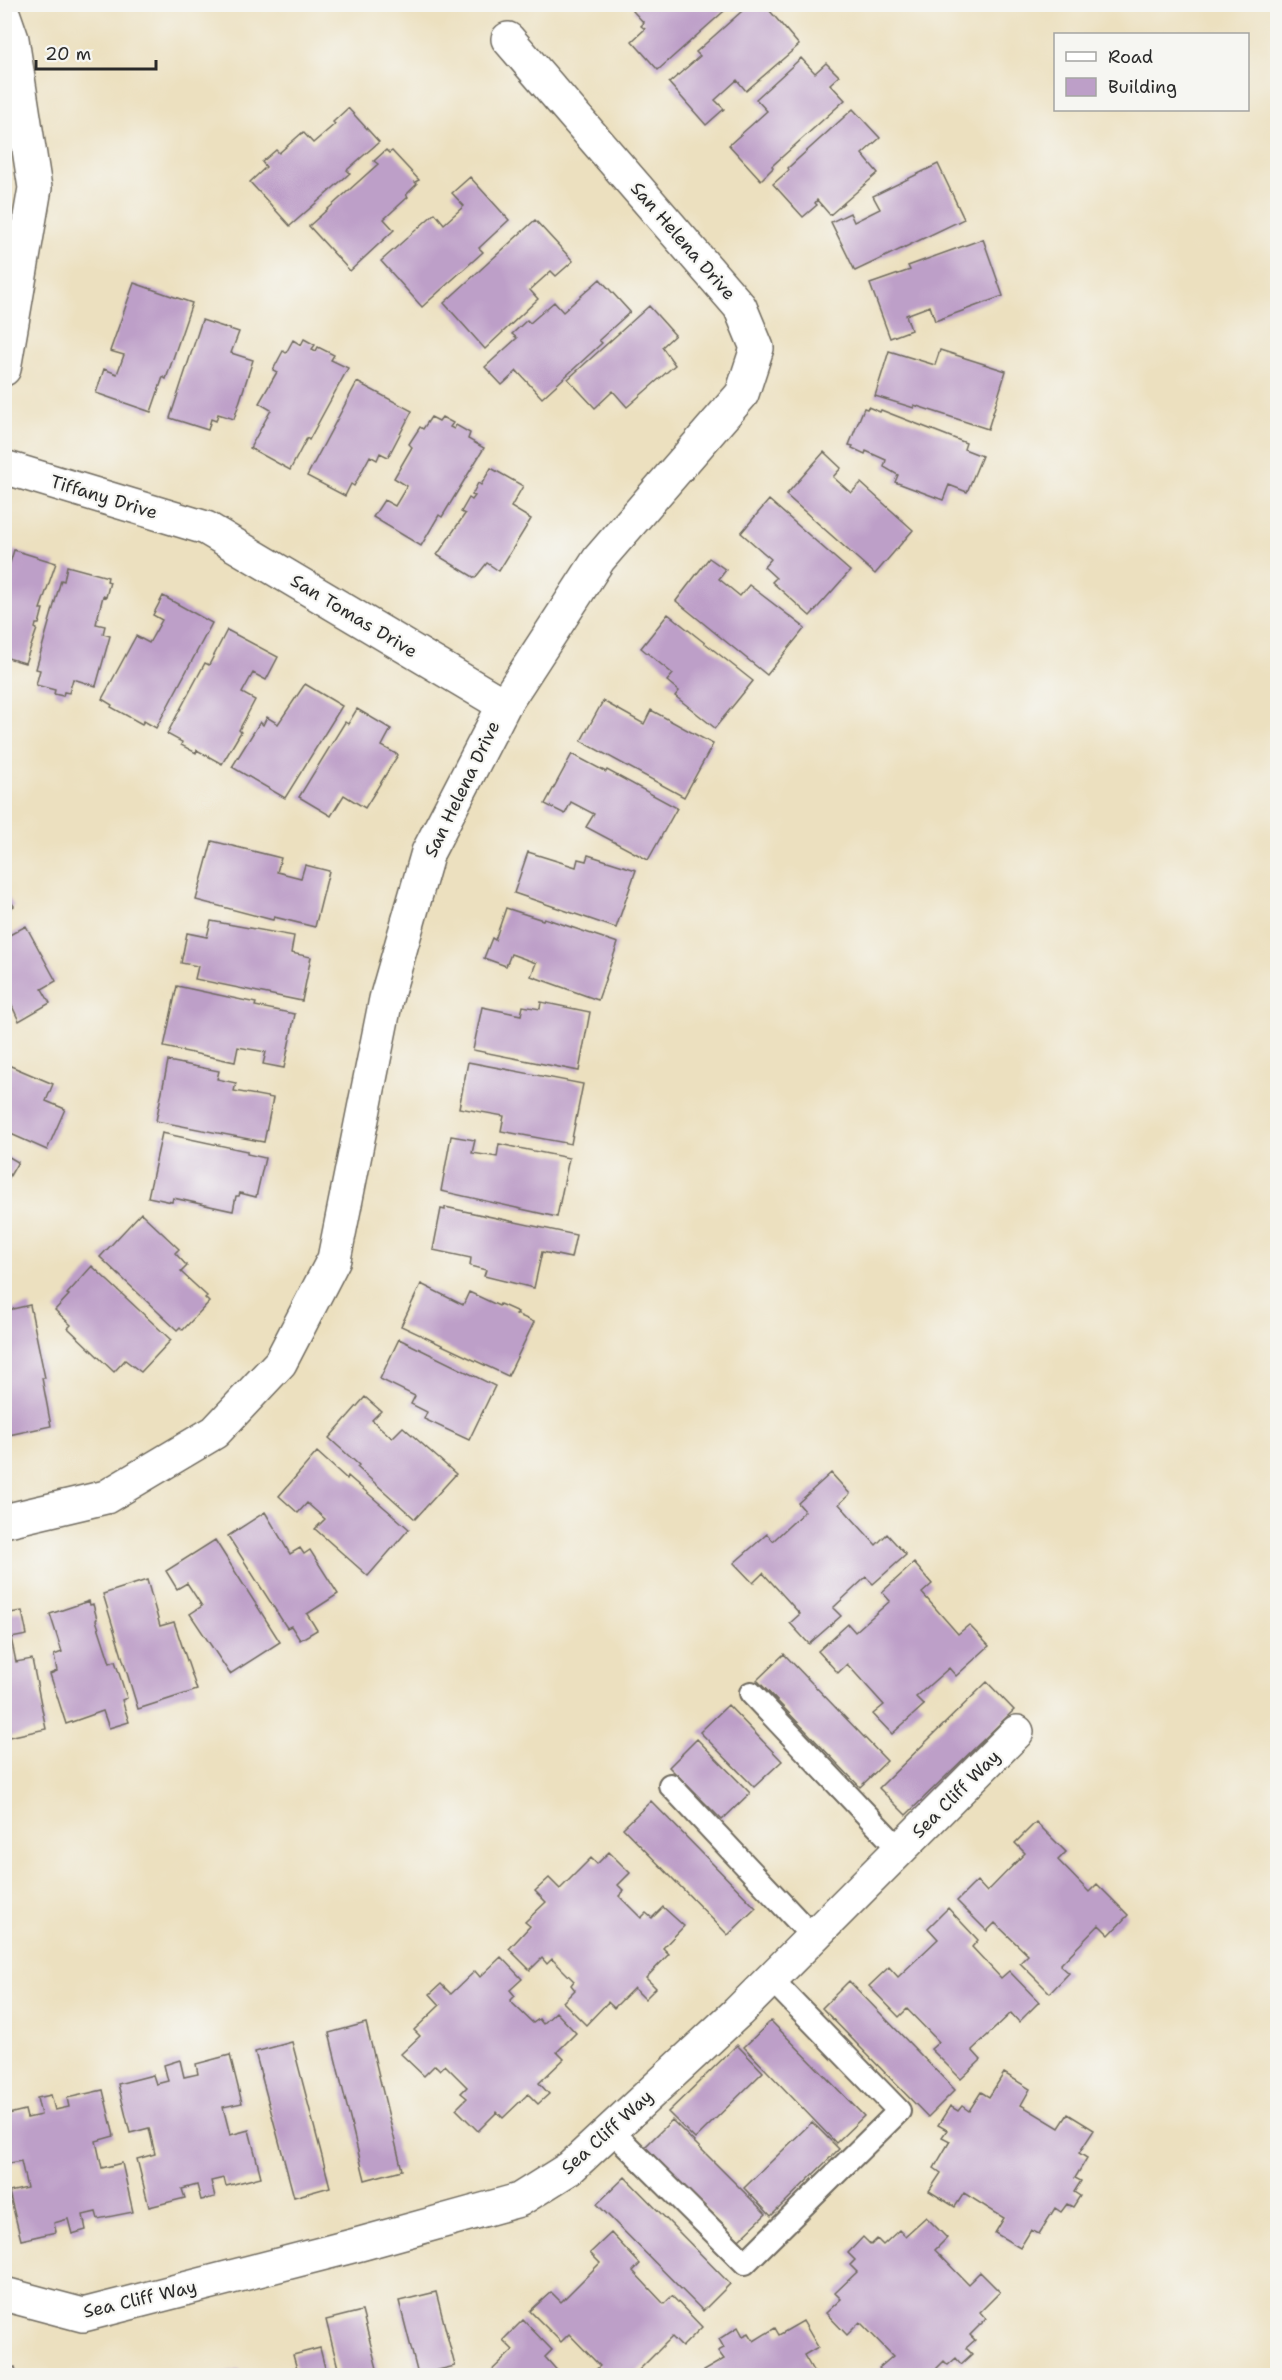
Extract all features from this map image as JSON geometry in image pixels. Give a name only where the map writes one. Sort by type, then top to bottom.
[{"type":"street","points":[[4,16],[12,39],[35,188],[4,369]]},
{"type":"street","name":"San Helena Drive","points":[[4,1521],[106,1497],[215,1432],[280,1363],[333,1259],[386,999],[428,852],[504,705],[599,559],[742,394],[757,348],[740,307],[508,39]]},
{"type":"street","name":"Tiffany Drive","points":[[4,466],[204,528]]},
{"type":"street","name":"San Tomas Drive","points":[[204,528],[504,705]]},
{"type":"street","name":"Sea Cliff Way","points":[[4,2294],[83,2315],[360,2244],[519,2200],[570,2168],[611,2130],[771,1979],[1017,1732]]},
{"type":"lane","points":[[751,1694],[900,1850]]},
{"type":"lane","points":[[670,1785],[813,1937]]},
{"type":"lane","points":[[611,2130],[745,2263],[899,2111],[771,1979]]},
{"type":"building","points":[[641,4],[732,4],[658,70],[632,41],[645,29],[641,26],[644,23],[633,11]]},
{"type":"building","points":[[750,4],[764,4],[799,45],[746,91],[737,80],[715,100],[724,109],[706,125],[669,83],[700,56],[696,52]]},
{"type":"building","points":[[801,58],[815,73],[826,63],[839,76],[830,84],[845,100],[772,166],[773,168],[761,180],[729,145],[767,111],[756,99]]},
{"type":"building","points":[[348,108],[379,142],[347,170],[350,173],[290,226],[250,182],[266,167],[262,162],[276,150],[279,153],[303,132],[313,143],[335,124],[333,122]]},
{"type":"building","points":[[853,109],[880,138],[862,154],[878,173],[830,215],[817,200],[815,203],[817,205],[803,217],[773,184]]},
{"type":"building","points":[[386,150],[389,153],[392,151],[419,180],[406,195],[408,197],[384,219],[394,230],[350,271],[309,226],[378,164],[374,161]]},
{"type":"building","points":[[938,164],[964,219],[855,271],[831,222],[850,213],[854,222],[880,209],[873,196]]},
{"type":"building","points":[[470,177],[509,220],[479,248],[483,252],[422,307],[381,261],[435,213],[444,224],[464,206],[452,193]]},
{"type":"building","points":[[535,220],[573,261],[556,276],[551,271],[530,290],[538,299],[485,349],[444,303]]},
{"type":"building","points":[[983,239],[1003,296],[935,321],[930,306],[906,315],[911,330],[890,338],[870,284],[910,270],[908,266]]},
{"type":"building","points":[[600,279],[630,312],[599,340],[602,343],[542,398],[517,371],[502,385],[485,367],[517,338],[512,334],[527,320],[530,323],[554,302],[563,312]]},
{"type":"building","points":[[134,283],[192,303],[166,379],[163,377],[151,412],[96,393],[104,369],[117,374],[124,355],[110,351]]},
{"type":"building","points":[[649,306],[675,335],[662,347],[675,365],[627,407],[613,391],[595,408],[568,379]]},
{"type":"building","points":[[202,320],[239,332],[231,353],[253,360],[234,419],[218,414],[216,421],[211,419],[208,430],[170,418]]},
{"type":"building","points":[[304,339],[315,345],[312,349],[316,351],[318,347],[334,355],[331,360],[348,368],[290,470],[250,448],[271,410],[259,403],[277,372],[273,370],[283,351],[286,353],[293,340],[301,345]]},
{"type":"building","points":[[940,350],[1006,371],[988,429],[914,405],[914,408],[875,396],[889,351],[935,365]]},
{"type":"building","points":[[357,382],[412,411],[388,457],[380,453],[377,460],[370,456],[354,486],[351,484],[345,496],[307,476]]},
{"type":"building","points":[[868,407],[966,443],[964,449],[982,456],[967,492],[949,485],[943,500],[895,482],[898,475],[884,467],[886,460],[866,451],[865,454],[852,448],[853,446],[849,445],[864,408]]},
{"type":"building","points":[[431,417],[439,421],[442,417],[453,423],[450,427],[454,429],[456,425],[470,433],[468,439],[484,448],[442,517],[439,515],[421,546],[373,517],[384,500],[395,506],[407,486],[394,478],[412,447],[409,444],[420,427],[423,429]]},
{"type":"building","points":[[824,452],[841,468],[833,477],[851,493],[861,483],[913,530],[875,574],[786,495]]},
{"type":"building","points":[[491,468],[523,486],[511,507],[531,519],[499,571],[487,563],[475,578],[437,555],[465,514],[461,512],[469,498],[472,500],[475,496],[472,495],[478,483],[481,485]]},
{"type":"building","points":[[769,500],[850,571],[810,616],[772,582],[776,578],[764,567],[771,559],[741,533]]},
{"type":"building","points":[[14,550],[56,563],[40,609],[43,609],[39,624],[36,624],[37,629],[25,663],[4,657],[4,568],[7,563],[10,563]]},
{"type":"building","points":[[709,558],[726,570],[719,579],[740,596],[749,585],[805,628],[767,675],[676,601]]},
{"type":"building","points":[[67,566],[108,577],[107,581],[110,582],[106,597],[103,596],[96,624],[105,626],[103,634],[110,636],[96,686],[73,679],[69,693],[64,692],[63,696],[54,694],[55,690],[36,685],[40,670],[36,669]]},
{"type":"building","points":[[163,596],[212,623],[156,728],[144,721],[142,724],[111,707],[112,705],[102,699],[136,636],[149,643],[162,620],[153,615]]},
{"type":"building","points":[[668,614],[753,681],[715,728],[675,696],[679,691],[667,681],[673,674],[641,648]]},
{"type":"building","points":[[227,630],[278,657],[266,680],[253,673],[242,693],[255,700],[239,730],[241,732],[222,764],[197,750],[196,753],[181,745],[182,742],[167,734],[205,663],[209,665]]},
{"type":"building","points":[[305,684],[342,706],[285,798],[232,767],[260,722],[263,725],[267,717],[278,724]]},
{"type":"building","points":[[603,701],[644,724],[651,710],[713,744],[684,797],[581,741]]},
{"type":"building","points":[[357,709],[391,729],[382,746],[398,755],[365,808],[344,795],[331,816],[299,797],[345,722],[348,724]]},
{"type":"building","points":[[572,754],[677,808],[648,860],[586,827],[594,814],[571,802],[565,814],[545,804]]},
{"type":"building","points":[[212,841],[281,858],[277,872],[301,878],[305,865],[329,871],[315,927],[274,917],[273,920],[196,900]]},
{"type":"building","points":[[528,852],[576,867],[578,859],[586,861],[588,855],[636,870],[616,928],[514,893]]},
{"type":"building","points":[[4,892],[14,906],[4,912]]},
{"type":"building","points":[[506,908],[618,943],[598,1000],[531,976],[536,963],[511,954],[506,966],[484,958],[492,938],[495,940]]},
{"type":"building","points":[[211,921],[294,936],[291,953],[311,957],[302,1001],[195,979],[198,966],[181,963],[187,933],[207,937]]},
{"type":"building","points":[[26,926],[56,981],[42,989],[50,1003],[19,1021],[12,1006],[4,1010],[4,938]]},
{"type":"building","points":[[177,986],[295,1014],[284,1068],[263,1064],[266,1052],[238,1047],[235,1062],[164,1047]]},
{"type":"building","points":[[541,1002],[590,1012],[579,1071],[473,1050],[482,1007],[521,1015],[523,1006],[540,1009]]},
{"type":"building","points":[[168,1061],[219,1071],[217,1079],[236,1083],[234,1091],[273,1098],[264,1142],[156,1121]]},
{"type":"building","points":[[468,1062],[583,1084],[571,1144],[501,1131],[504,1116],[459,1108]]},
{"type":"building","points":[[6,1064],[53,1084],[46,1101],[65,1109],[47,1150],[4,1131]]},
{"type":"building","points":[[162,1133],[247,1151],[247,1154],[265,1158],[256,1197],[240,1193],[236,1196],[233,1211],[173,1198],[172,1202],[148,1197]]},
{"type":"building","points":[[451,1136],[475,1140],[472,1153],[497,1157],[499,1144],[569,1158],[557,1217],[441,1191]]},
{"type":"building","points":[[4,1154],[18,1162],[4,1186]]},
{"type":"building","points":[[445,1207],[576,1235],[571,1258],[542,1252],[534,1288],[484,1276],[486,1270],[470,1266],[471,1258],[433,1250],[441,1209],[445,1210]]},
{"type":"building","points":[[141,1213],[179,1249],[175,1253],[187,1266],[181,1272],[207,1296],[205,1298],[209,1302],[183,1330],[180,1327],[177,1330],[100,1257]]},
{"type":"building","points":[[92,1266],[171,1340],[141,1372],[125,1360],[114,1372],[68,1328],[71,1325],[55,1310]]},
{"type":"building","points":[[421,1284],[463,1305],[469,1292],[518,1312],[516,1314],[534,1322],[508,1376],[401,1326]]},
{"type":"building","points":[[30,1305],[45,1378],[42,1378],[51,1426],[4,1436],[4,1311]]},
{"type":"building","points":[[399,1339],[495,1386],[469,1440],[424,1419],[427,1412],[411,1404],[415,1396],[380,1379]]},
{"type":"building","points":[[365,1397],[381,1411],[372,1420],[392,1438],[403,1427],[456,1474],[415,1519],[357,1467],[359,1465],[329,1438]]},
{"type":"building","points":[[317,1452],[409,1529],[368,1576],[315,1529],[325,1519],[307,1503],[298,1513],[279,1496]]},
{"type":"building","points":[[831,1473],[850,1494],[839,1504],[876,1545],[887,1534],[906,1555],[873,1584],[866,1577],[833,1608],[841,1616],[809,1644],[790,1623],[800,1614],[763,1573],[753,1583],[734,1563],[767,1534],[773,1541],[805,1511],[798,1503]]},
{"type":"building","points":[[265,1512],[290,1554],[300,1548],[304,1554],[310,1550],[338,1594],[307,1614],[317,1630],[300,1640],[291,1626],[287,1628],[228,1536]]},
{"type":"building","points":[[215,1540],[280,1642],[230,1674],[190,1614],[202,1606],[187,1583],[177,1589],[166,1571]]},
{"type":"building","points":[[914,1563],[932,1584],[922,1593],[958,1634],[969,1625],[989,1646],[956,1676],[949,1668],[916,1697],[924,1705],[892,1734],[873,1714],[884,1705],[847,1664],[838,1673],[818,1651],[848,1624],[855,1632],[890,1601],[882,1592]]},
{"type":"building","points":[[147,1580],[160,1626],[174,1622],[197,1690],[138,1709],[103,1594]]},
{"type":"building","points":[[89,1601],[90,1605],[93,1604],[110,1663],[115,1661],[127,1698],[122,1700],[129,1722],[109,1728],[103,1711],[66,1724],[50,1674],[57,1671],[54,1655],[62,1652],[50,1614]]},
{"type":"building","points":[[22,1611],[27,1635],[11,1638],[16,1662],[32,1659],[46,1729],[4,1738],[4,1614]]},
{"type":"building","points":[[784,1654],[887,1761],[860,1787],[757,1680]]},
{"type":"building","points":[[987,1682],[1014,1710],[906,1815],[879,1788]]},
{"type":"building","points":[[728,1705],[782,1761],[754,1787],[700,1732]]},
{"type":"building","points":[[697,1739],[750,1793],[722,1820],[669,1767]]},
{"type":"building","points":[[651,1801],[756,1908],[728,1935],[623,1828]]},
{"type":"building","points":[[1036,1822],[1066,1852],[1058,1860],[1089,1892],[1097,1884],[1128,1915],[1109,1935],[1099,1925],[1060,1965],[1069,1973],[1050,1993],[1020,1963],[1028,1955],[995,1923],[987,1931],[957,1901],[977,1881],[987,1892],[1025,1853],[1015,1843]]},
{"type":"building","points":[[609,1852],[630,1873],[618,1885],[624,1891],[619,1896],[641,1918],[646,1913],[652,1918],[663,1907],[684,1926],[663,1948],[669,1954],[646,1978],[656,1988],[645,1999],[634,1988],[614,2008],[608,2002],[586,2025],[563,2002],[575,1990],[571,1985],[574,1981],[552,1959],[547,1964],[542,1958],[530,1970],[509,1949],[530,1926],[525,1922],[546,1902],[535,1891],[549,1878],[560,1889],[591,1858],[597,1864]]},
{"type":"building","points":[[948,1908],[978,1940],[972,1947],[1001,1978],[1009,1971],[1039,2002],[1019,2022],[1011,2013],[972,2050],[981,2060],[961,2079],[931,2049],[939,2042],[907,2009],[899,2017],[869,1986],[889,1967],[898,1977],[938,1939],[928,1928]]},
{"type":"building","points":[[501,1957],[522,1979],[510,1990],[515,1996],[510,2001],[533,2023],[539,2019],[543,2024],[556,2012],[576,2033],[557,2052],[564,2059],[539,2083],[549,2094],[538,2104],[528,2094],[503,2118],[497,2112],[478,2131],[456,2109],[467,2098],[461,2093],[467,2087],[445,2065],[440,2070],[435,2065],[424,2076],[401,2054],[420,2036],[414,2030],[440,2005],[430,1994],[441,1984],[451,1994],[475,1971],[480,1977]]},
{"type":"building","points":[[849,1981],[955,2090],[928,2117],[822,2008]]},
{"type":"building","points":[[771,2021],[864,2116],[836,2143],[744,2047]]},
{"type":"building","points":[[366,2023],[402,2170],[365,2180],[329,2033]]},
{"type":"building","points":[[292,2042],[330,2187],[294,2197],[255,2052]]},
{"type":"building","points":[[737,2045],[763,2072],[695,2139],[668,2112]]},
{"type":"building","points":[[230,2055],[242,2103],[223,2107],[230,2135],[249,2130],[261,2177],[226,2186],[224,2178],[211,2181],[215,2197],[201,2200],[197,2185],[182,2189],[185,2198],[149,2207],[137,2159],[155,2154],[149,2128],[130,2133],[118,2084],[153,2075],[156,2084],[168,2081],[164,2065],[180,2060],[184,2077],[198,2074],[196,2064]]},
{"type":"building","points":[[1004,2073],[1030,2089],[1021,2105],[1059,2128],[1068,2114],[1094,2130],[1079,2153],[1087,2158],[1075,2178],[1081,2181],[1074,2192],[1080,2196],[1073,2207],[1067,2204],[1061,2212],[1055,2208],[1039,2234],[1031,2230],[1020,2248],[995,2233],[1004,2218],[964,2193],[955,2207],[929,2191],[941,2173],[934,2168],[950,2141],[942,2137],[947,2130],[938,2125],[950,2106],[958,2111],[962,2106],[969,2111],[981,2092],[989,2097]]},
{"type":"building","points":[[103,2090],[114,2136],[96,2141],[102,2168],[122,2163],[133,2212],[98,2219],[96,2212],[83,2215],[86,2230],[72,2234],[68,2219],[54,2223],[56,2232],[21,2240],[9,2192],[27,2188],[21,2161],[4,2164],[4,2115],[25,2110],[27,2118],[41,2115],[37,2098],[51,2095],[55,2110],[69,2107],[67,2098]]},
{"type":"building","points":[[672,2120],[766,2214],[739,2240],[645,2147]]},
{"type":"building","points":[[812,2122],[839,2149],[771,2216],[744,2188]]},
{"type":"building","points":[[625,2177],[730,2284],[703,2311],[597,2204]]},
{"type":"building","points":[[926,2217],[947,2238],[935,2250],[968,2284],[980,2272],[1000,2292],[980,2312],[986,2319],[970,2335],[975,2340],[966,2348],[972,2354],[961,2364],[956,2358],[948,2365],[944,2361],[929,2376],[886,2376],[879,2368],[893,2356],[860,2322],[847,2335],[826,2313],[841,2299],[835,2293],[857,2272],[850,2265],[855,2260],[848,2253],[863,2237],[871,2245],[877,2239],[883,2245],[899,2230],[905,2236]]},
{"type":"building","points":[[611,2233],[640,2264],[633,2271],[664,2304],[672,2296],[702,2327],[682,2347],[672,2337],[633,2376],[594,2376],[592,2373],[600,2366],[569,2334],[561,2342],[530,2311],[551,2292],[561,2302],[600,2263],[590,2253]]},
{"type":"building","points":[[436,2292],[455,2366],[418,2375],[399,2301]]},
{"type":"building","points":[[362,2311],[379,2376],[340,2376],[326,2320]]},
{"type":"building","points":[[523,2320],[552,2350],[545,2357],[562,2376],[486,2376],[513,2350],[503,2340]]},
{"type":"building","points":[[803,2321],[818,2347],[804,2355],[816,2376],[706,2376],[703,2371],[724,2359],[718,2351],[724,2348],[719,2339],[738,2327],[743,2336],[749,2333],[754,2341],[775,2328],[779,2335]]},
{"type":"building","points":[[320,2348],[327,2376],[274,2376],[297,2369],[293,2355]]},
{"type":"building","points":[[15,2367],[17,2376],[4,2376],[4,2370]]},
{"type":"building","points":[[240,2369],[241,2376],[219,2376],[219,2375]]}]
